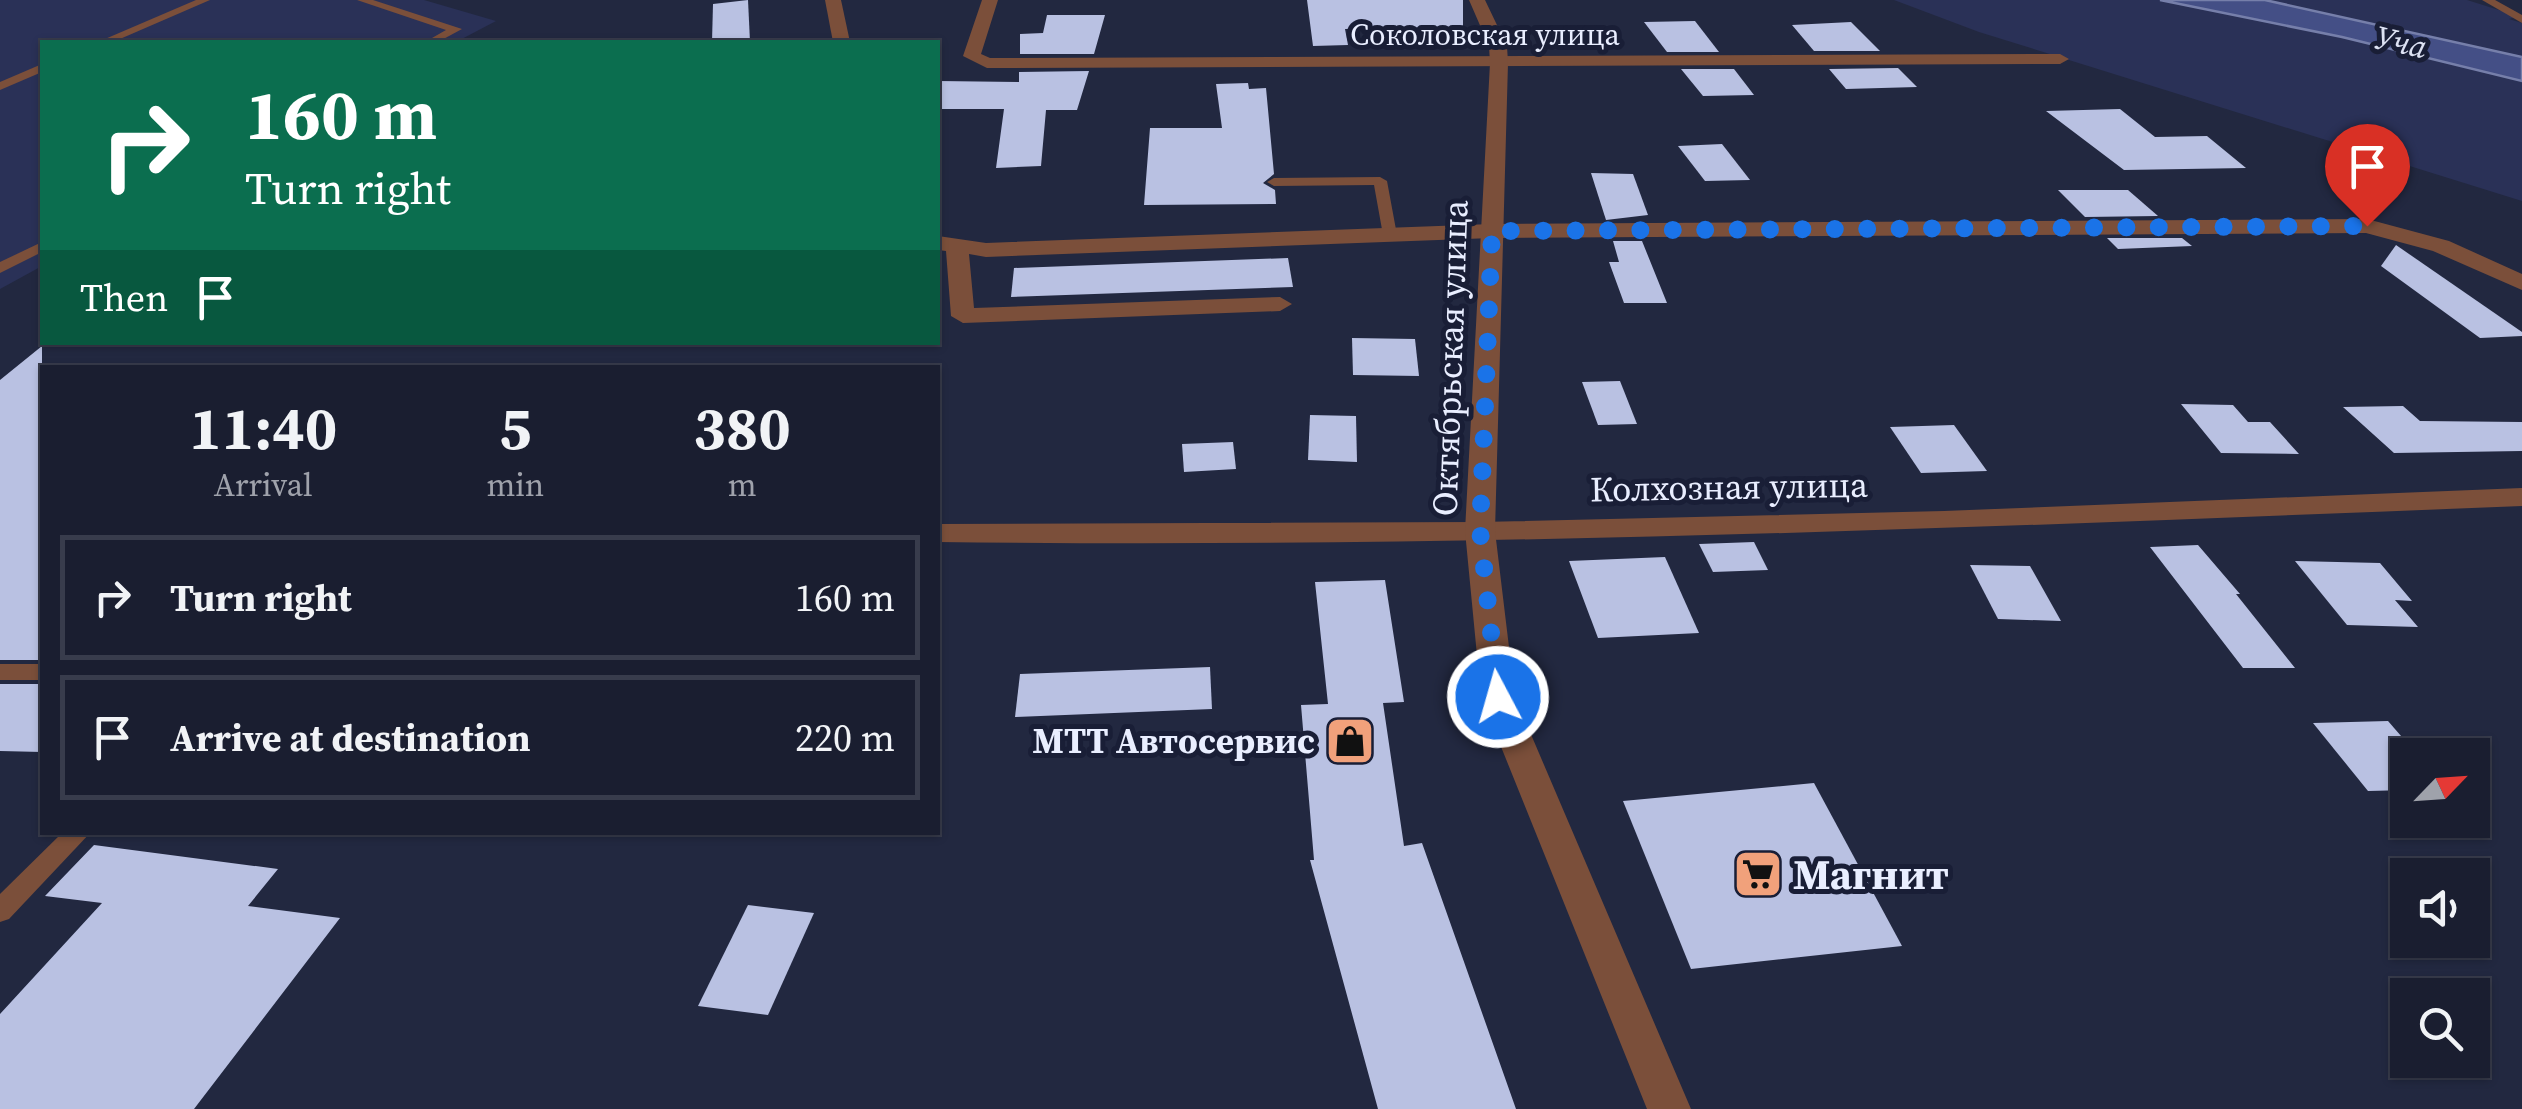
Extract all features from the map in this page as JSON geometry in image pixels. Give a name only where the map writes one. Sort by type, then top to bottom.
[{"type":"street","points":[[834,0],[842,40]]},
{"type":"street","name":"Соколовская улица","points":[[990,0],[972,56],[987,64],[2060,59]]},
{"type":"street","name":"Октябрьская улица","points":[[1477,0],[1498,46],[1500,63],[1480,530],[1498,697],[1669,1109]]},
{"type":"street","points":[[1280,304],[962,316],[947,245],[986,250],[1492,231],[2367,226],[2441,246],[2522,284]]},
{"type":"street","name":"Колхозная улица","points":[[940,532],[1480,530],[1944,520],[2522,497]]},
{"type":"lane","points":[[109,40],[205,0]]},
{"type":"lane","points":[[362,0],[456,28],[434,40]]},
{"type":"lane","points":[[2487,0],[2522,20]]},
{"type":"lane","points":[[0,86],[40,69]]},
{"type":"lane","points":[[1274,182],[1380,180],[1390,235]]},
{"type":"lane","points":[[0,268],[40,247]]},
{"type":"lane","points":[[0,672],[40,672]]},
{"type":"lane","points":[[0,911],[76,835]]},
{"type":"shaded area","points":[[0,0],[424,0],[496,21],[460,40],[40,40],[40,267],[0,289]]},
{"type":"shaded area","points":[[1894,0],[2160,0],[2343,37],[2522,81],[2522,201],[1979,32]]},
{"type":"shaded area","points":[[2265,0],[2467,0],[2518,16],[2509,19],[2522,23],[2522,57]]},
{"type":"water","name":"Уча","points":[[2160,0],[2265,0],[2522,57],[2522,81],[2342,37]]},
{"type":"building","points":[[748,0],[750,40],[712,40],[713,4]]},
{"type":"building","points":[[1307,0],[1463,0],[1463,27],[1345,29],[1348,45],[1313,46]]},
{"type":"building","points":[[1047,15],[1105,15],[1094,54],[1020,54],[1020,34],[1043,33]]},
{"type":"building","points":[[1695,21],[1719,52],[1667,52],[1644,22]]},
{"type":"building","points":[[1851,22],[1880,51],[1814,51],[1792,25]]},
{"type":"building","points":[[1898,68],[1917,87],[1846,89],[1829,69]]},
{"type":"building","points":[[1681,69],[1734,69],[1754,95],[1703,96]]},
{"type":"building","points":[[1089,71],[1077,110],[1046,110],[1041,166],[996,168],[1004,109],[940,109],[940,81],[1019,82],[1019,72]]},
{"type":"building","points":[[1248,83],[1249,89],[1266,88],[1274,174],[1263,183],[1275,190],[1276,204],[1144,205],[1150,128],[1222,128],[1216,84]]},
{"type":"building","points":[[2120,109],[2155,137],[2207,136],[2246,168],[2124,170],[2046,111]]},
{"type":"building","points":[[1722,144],[1750,180],[1705,181],[1678,146]]},
{"type":"building","points":[[1591,173],[1633,174],[1648,215],[1606,220]]},
{"type":"building","points":[[2058,190],[2128,190],[2158,216],[2085,217]]},
{"type":"building","points":[[2107,238],[2182,238],[2192,246],[2118,249]]},
{"type":"building","points":[[1613,241],[1642,241],[1667,303],[1624,303],[1609,262],[1619,262]]},
{"type":"building","points":[[2396,245],[2522,332],[2522,336],[2480,338],[2381,266]]},
{"type":"building","points":[[1288,258],[1293,287],[1011,297],[1014,268]]},
{"type":"building","points":[[1352,338],[1415,339],[1419,376],[1353,375]]},
{"type":"building","points":[[42,346],[40,660],[0,660],[0,380]]},
{"type":"building","points":[[1620,381],[1637,424],[1598,425],[1582,382]]},
{"type":"building","points":[[2181,404],[2233,405],[2248,422],[2270,422],[2299,454],[2221,453]]},
{"type":"building","points":[[2403,406],[2420,421],[2522,422],[2522,451],[2394,453],[2343,407]]},
{"type":"building","points":[[1310,415],[1356,416],[1357,462],[1308,460]]},
{"type":"building","points":[[1954,425],[1987,471],[1921,473],[1890,427]]},
{"type":"building","points":[[1233,442],[1236,469],[1184,472],[1182,444]]},
{"type":"building","points":[[1754,542],[1768,570],[1713,572],[1699,544]]},
{"type":"building","points":[[2198,545],[2295,668],[2243,668],[2150,547]]},
{"type":"building","points":[[1665,557],[1699,633],[1598,638],[1569,561]]},
{"type":"building","points":[[2295,561],[2380,563],[2412,601],[2395,600],[2418,627],[2347,625]]},
{"type":"building","points":[[1970,565],[2030,566],[2061,621],[1998,619]]},
{"type":"building","points":[[1385,580],[1404,702],[1383,703],[1404,846],[1422,843],[1516,1109],[1378,1109],[1310,860],[1314,860],[1301,705],[1328,704],[1315,582]]},
{"type":"building","points":[[1210,667],[1212,709],[1015,717],[1020,674]]},
{"type":"building","points":[[0,684],[40,684],[40,752],[0,751]]},
{"type":"building","points":[[2388,721],[2403,738],[2390,738],[2390,790],[2368,791],[2313,723]]},
{"type":"building","name":"Магнит","points":[[1814,783],[1902,946],[1691,969],[1623,801]]},
{"type":"building","points":[[94,845],[278,869],[248,906],[340,918],[194,1109],[0,1109],[0,1014],[102,903],[45,896]]},
{"type":"building","points":[[748,905],[814,913],[768,1015],[698,1006]]},
{"type":"place","name":"МТТ Автосервис","points":[[1350,741]]},
{"type":"place","name":"Магнит","points":[[1758,874]]},
{"type":"route","points":[[1498,697],[1480,530],[1492,231],[2367,226]]}]
